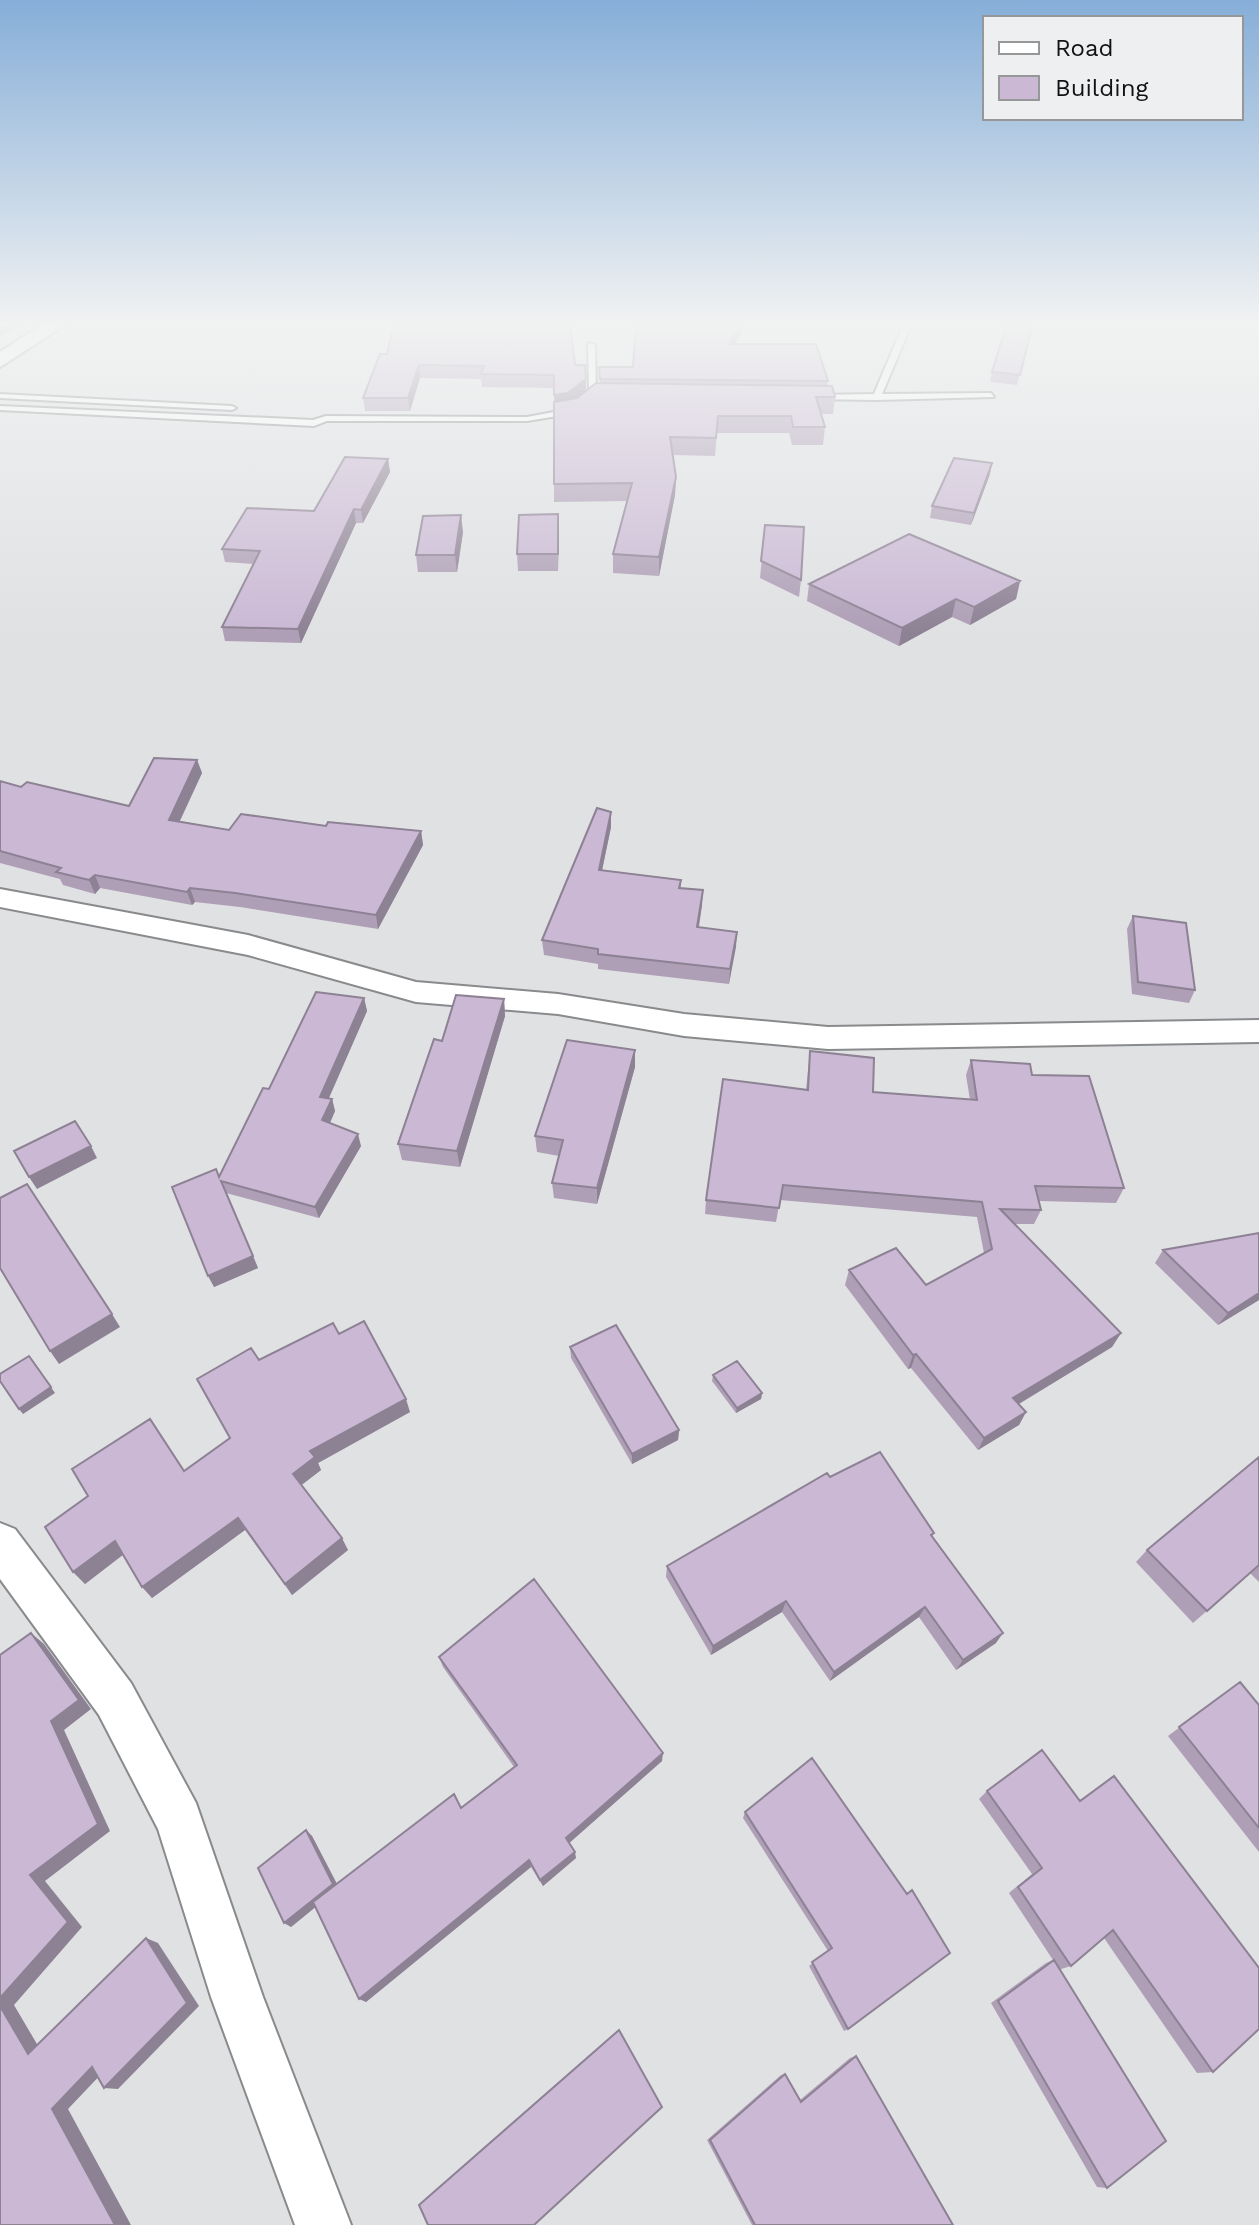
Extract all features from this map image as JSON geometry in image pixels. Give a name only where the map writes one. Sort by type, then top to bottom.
[{"type":"street","points":[[0,898],[60,912],[248,945],[416,992],[558,1004],[684,1025],[828,1038],[1259,1031]]},
{"type":"street","points":[[0,1544],[115,1699],[179,1820],[237,1997],[323,2225]]},
{"type":"building","points":[[554,427],[717,427],[716,438],[670,437],[676,477],[659,557],[613,554],[632,483],[554,484]]},
{"type":"building","points":[[345,457],[388,459],[361,510],[354,509],[298,629],[222,627],[260,551],[222,549],[247,508],[314,511]]},
{"type":"building","points":[[954,458],[992,463],[974,513],[932,506]]},
{"type":"building","points":[[558,514],[558,554],[517,554],[519,515]]},
{"type":"building","points":[[461,515],[455,555],[416,555],[423,516]]},
{"type":"building","points":[[765,525],[804,527],[801,580],[761,561]]},
{"type":"building","points":[[909,534],[1020,581],[974,607],[956,599],[902,628],[809,584]]},
{"type":"building","points":[[154,758],[197,760],[169,820],[229,830],[241,814],[326,826],[328,822],[421,831],[376,915],[235,893],[190,888],[187,892],[95,875],[89,880],[56,872],[61,868],[0,851],[0,781],[21,787],[27,782],[129,806]]},
{"type":"building","points":[[597,808],[611,812],[599,870],[681,880],[679,888],[703,890],[697,927],[737,932],[730,969],[598,954],[598,949],[542,940]]},
{"type":"building","points":[[1133,916],[1186,923],[1195,990],[1138,982]]},
{"type":"building","points":[[316,992],[364,998],[320,1097],[332,1099],[322,1120],[358,1134],[315,1207],[221,1181],[253,1256],[208,1276],[172,1187],[216,1169],[219,1177],[263,1088],[269,1089]]},
{"type":"building","points":[[456,995],[504,999],[457,1151],[398,1144],[434,1039],[442,1041]]},
{"type":"building","points":[[567,1040],[635,1050],[597,1188],[552,1183],[563,1140],[535,1136]]},
{"type":"building","points":[[810,1051],[874,1058],[873,1092],[977,1100],[971,1060],[1030,1064],[1032,1075],[1089,1076],[1124,1188],[1035,1186],[1041,1210],[1000,1209],[1121,1333],[1013,1398],[1026,1412],[984,1438],[916,1354],[913,1355],[849,1270],[896,1248],[926,1285],[992,1249],[982,1202],[783,1185],[779,1208],[706,1200],[723,1079],[808,1090]]},
{"type":"building","points":[[75,1121],[91,1146],[29,1177],[14,1151]]},
{"type":"building","points":[[27,1184],[112,1314],[50,1351],[0,1268],[0,1198]]},
{"type":"building","points":[[1259,1233],[1259,1293],[1228,1313],[1163,1250]]},
{"type":"building","points":[[364,1321],[406,1399],[310,1451],[315,1457],[293,1474],[342,1538],[285,1584],[238,1518],[142,1587],[115,1541],[73,1572],[45,1527],[88,1496],[72,1469],[150,1419],[184,1471],[230,1438],[197,1379],[251,1348],[259,1360],[333,1323],[339,1334]]},
{"type":"building","points":[[616,1325],[679,1430],[632,1454],[570,1347]]},
{"type":"building","points":[[29,1356],[51,1387],[19,1409],[0,1381],[0,1374]]},
{"type":"building","points":[[737,1361],[762,1393],[737,1408],[713,1375]]},
{"type":"building","points":[[880,1452],[934,1533],[931,1535],[1003,1633],[963,1660],[925,1607],[834,1672],[786,1601],[713,1646],[667,1566],[827,1473],[830,1477]]},
{"type":"building","points":[[1259,1457],[1259,1565],[1207,1611],[1147,1550]]},
{"type":"building","points":[[534,1579],[663,1753],[566,1838],[575,1852],[540,1880],[529,1860],[359,1999],[313,1902],[454,1794],[461,1808],[517,1765],[439,1657]]},
{"type":"building","points":[[31,1633],[79,1700],[51,1721],[98,1824],[30,1875],[68,1922],[0,1998],[0,1655]]},
{"type":"building","points":[[1240,1682],[1259,1705],[1259,1828],[1179,1727]]},
{"type":"building","points":[[1042,1750],[1080,1801],[1114,1776],[1259,1968],[1259,2029],[1213,2072],[1113,1930],[1071,1966],[1018,1887],[1042,1868],[987,1791]]},
{"type":"building","points":[[812,1758],[907,1894],[912,1890],[950,1953],[848,2029],[812,1962],[832,1948],[745,1812]]},
{"type":"building","points":[[306,1830],[333,1884],[284,1923],[258,1868]]},
{"type":"building","points":[[146,1938],[187,2003],[104,2088],[92,2067],[52,2109],[115,2225],[0,2225],[0,2006],[28,2054]]},
{"type":"building","points":[[1054,1960],[1166,2141],[1107,2188],[998,2001]]},
{"type":"building","points":[[619,2030],[662,2107],[534,2225],[428,2225],[419,2205]]},
{"type":"building","points":[[856,2056],[953,2225],[755,2225],[710,2140],[785,2074],[801,2102]]}]
